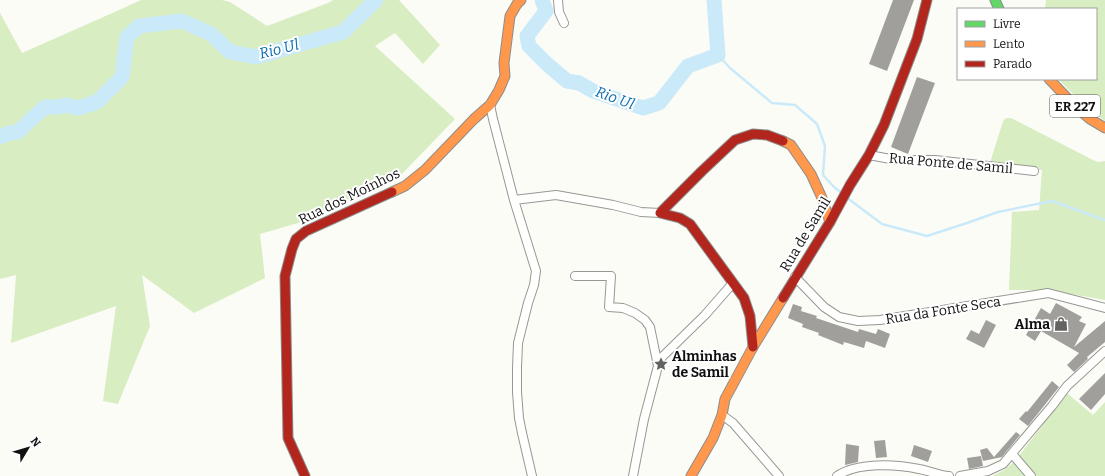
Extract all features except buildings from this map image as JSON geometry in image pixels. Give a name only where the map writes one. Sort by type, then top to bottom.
[{"type":"street","name":"Rua dos Moínhos","points":[[305,476],[288,438],[285,276],[292,248],[296,239],[306,231],[405,186],[425,170],[474,119],[490,105],[500,90],[505,76],[504,63],[510,16],[521,0]]},
{"type":"street","points":[[558,0],[559,12],[564,23]]},
{"type":"street","name":"Rua de Samil","points":[[691,476],[713,438],[722,415],[725,399],[753,347],[830,222],[850,185],[869,155],[884,125],[917,39],[927,0]]},
{"type":"street","name":"ER 227","points":[[1050,80],[1075,106],[1090,119],[1105,128]]},
{"type":"street","points":[[490,105],[514,200],[536,271],[534,285],[518,343],[517,368],[519,418],[532,476]]},
{"type":"street","points":[[660,213],[735,140],[753,134],[767,135],[791,145],[811,174],[822,198],[830,222]]},
{"type":"street","name":"Rua Ponte de Samil","points":[[869,155],[896,160],[935,160],[1034,171]]},
{"type":"street","points":[[514,200],[556,195],[614,205],[641,212],[660,213],[680,218],[690,224],[744,298],[750,316],[753,347]]},
{"type":"street","points":[[575,276],[612,276],[609,307],[623,308],[645,320],[650,327],[658,366]]},
{"type":"street","name":"Rua da Fonte Seca","points":[[795,278],[824,307],[839,317],[858,321],[880,320],[1048,293],[1105,308]]},
{"type":"street","points":[[632,476],[644,419],[658,366],[662,357],[705,315],[734,283]]},
{"type":"street","points":[[960,476],[988,471],[1003,464],[1067,386],[1105,351]]},
{"type":"street","points":[[722,415],[733,423],[779,476]]},
{"type":"street","points":[[1012,454],[1031,476]]},
{"type":"street","points":[[837,476],[842,473],[866,466],[888,465],[917,468],[940,476],[949,476]]},
{"type":"green space","points":[[141,0],[222,0],[230,2],[267,26],[333,0],[399,0],[440,45],[423,64],[395,33],[375,46],[455,119],[401,175],[312,219],[260,234],[265,278],[194,313],[142,275],[150,326],[118,404],[103,401],[116,306],[11,343],[16,275],[0,279],[0,13],[22,53]]},
{"type":"green space","points":[[1046,0],[1105,0],[1105,121],[1087,108],[1059,80],[1097,80],[1097,8],[1045,8]]},
{"type":"green space","points":[[1006,118],[1011,118],[1093,160],[1098,162],[1105,161],[1105,300],[1047,290],[1009,290],[1012,212],[1039,210],[1042,170],[990,163],[1003,121]]},
{"type":"green space","points":[[1067,393],[1093,415],[1105,402],[1105,476],[992,476],[1004,470],[1015,461]]},
{"type":"waterway","name":"Rio Ul","points":[[0,137],[9,133],[18,132],[45,107],[58,107],[66,105],[78,108],[97,102],[122,77],[127,37],[139,26],[182,21],[211,34],[230,52],[256,57],[343,32],[376,0]]},
{"type":"waterway","name":"Rio Ul","points":[[542,0],[546,11],[527,36],[529,46],[567,81],[579,83],[593,91],[643,108],[659,103],[688,66],[718,55],[714,0]]},
{"type":"waterway","points":[[718,55],[730,68],[772,103],[795,105],[817,124],[825,146],[823,175],[843,194]]},
{"type":"waterway","points":[[846,197],[882,224],[927,236],[998,212],[1052,201],[1105,220]]},
{"type":"traffic: fast","points":[[995,0],[999,8]]},
{"type":"traffic: slow","points":[[392,192],[405,186],[425,170],[474,119],[490,105],[505,76],[504,63],[510,16],[521,0]]},
{"type":"traffic: slow","points":[[1050,80],[1075,106],[1090,119],[1105,128]]},
{"type":"traffic: slow","points":[[783,141],[791,145],[811,174],[822,198],[830,222]]},
{"type":"traffic: slow","points":[[691,476],[713,438],[722,415],[725,399],[753,347],[783,298]]},
{"type":"traffic: jam","points":[[783,298],[830,222],[850,185],[869,155],[884,125],[917,39],[927,0]]},
{"type":"traffic: jam","points":[[753,347],[750,316],[744,298],[690,224],[680,218],[660,213],[735,140],[753,134],[767,135],[783,141]]},
{"type":"traffic: jam","points":[[305,476],[288,438],[285,276],[292,249],[296,239],[306,231],[392,192]]},
{"type":"place","name":"Alma","points":[[1061,324]]},
{"type":"place","name":"Alminhas de Samil","points":[[661,364]]}]
